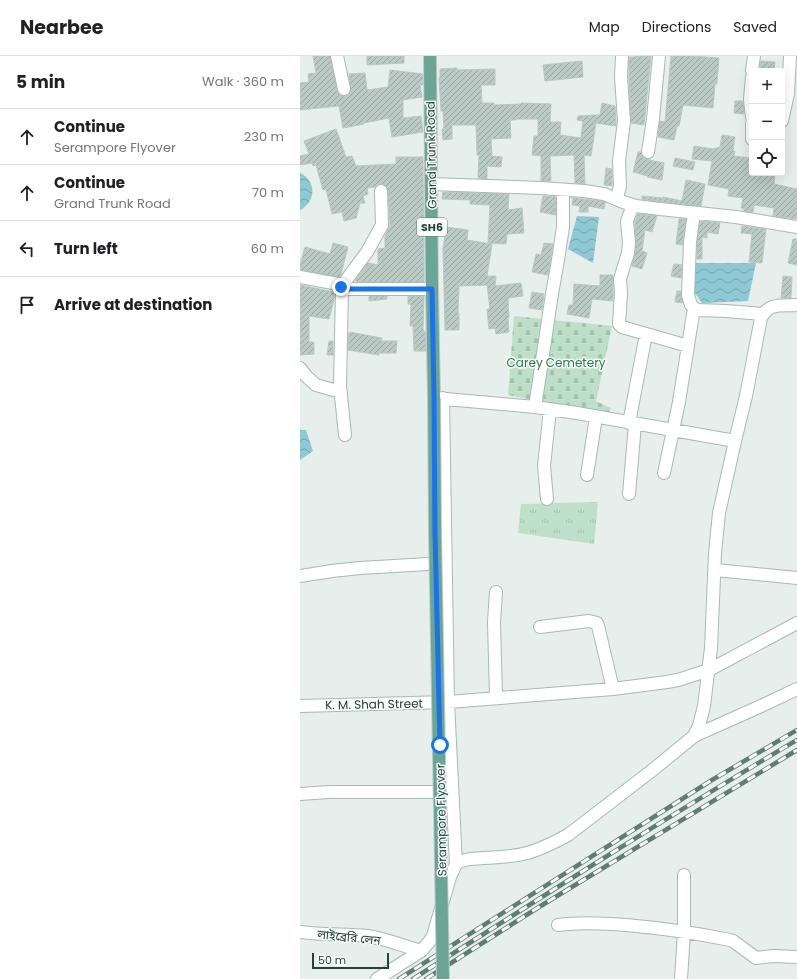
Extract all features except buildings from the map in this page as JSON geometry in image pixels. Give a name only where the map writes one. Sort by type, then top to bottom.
[{"type":"main road","name":"Grand Trunk Road","points":[[430,56],[432,289],[438,398]]},
{"type":"main road","name":"Serampore Flyover","points":[[438,398],[435,510],[443,979]]},
{"type":"street","points":[[338,56],[344,89]]},
{"type":"street","points":[[617,199],[620,186],[620,156],[624,121],[621,78],[622,56]]},
{"type":"street","points":[[648,152],[653,119],[659,56]]},
{"type":"street","points":[[752,68],[754,56]]},
{"type":"street","points":[[785,108],[788,94],[790,56]]},
{"type":"street","points":[[431,184],[584,191],[604,194],[633,205],[736,217],[797,227]]},
{"type":"street","points":[[535,407],[563,227],[563,190]]},
{"type":"street","points":[[344,435],[340,351],[342,288],[367,252],[382,225],[381,191]]},
{"type":"street","points":[[633,205],[627,221],[629,243],[628,253],[620,279],[621,293],[619,324],[622,327],[688,346]]},
{"type":"street","points":[[694,213],[690,242],[688,295],[691,305],[698,310],[726,310],[763,314]]},
{"type":"street","points":[[300,277],[333,282],[342,288],[432,289]]},
{"type":"street","points":[[694,736],[701,720],[709,670],[716,539],[719,513],[734,441],[746,396],[760,318],[767,309],[772,306],[797,305]]},
{"type":"street","points":[[664,473],[694,308]]},
{"type":"street","points":[[629,494],[632,423],[646,334]]},
{"type":"street","points":[[300,368],[316,385],[341,392]]},
{"type":"street","points":[[377,979],[421,951],[429,942],[433,936],[450,876],[456,864],[448,702],[445,563],[438,398],[550,409],[734,441]]},
{"type":"street","points":[[547,499],[544,466],[550,409]]},
{"type":"street","points":[[587,475],[596,417]]},
{"type":"street","points":[[300,576],[353,569],[445,563]]},
{"type":"street","points":[[715,570],[797,578]]},
{"type":"street","points":[[496,592],[494,622],[496,698]]},
{"type":"street","points":[[540,627],[589,621],[597,623],[613,689]]},
{"type":"street","name":"K. M. Shah Street","points":[[300,706],[448,702],[613,689],[667,682],[709,670],[797,624]]},
{"type":"street","points":[[456,864],[463,860],[527,853],[557,841],[568,835],[694,736],[797,689]]},
{"type":"street","points":[[300,794],[329,792],[452,792]]},
{"type":"street","points":[[681,979],[684,932],[684,875]]},
{"type":"street","points":[[558,925],[596,922],[644,926],[733,941],[754,957],[758,958],[773,956],[797,957]]},
{"type":"street","name":"লাইব্রেরি লেন","points":[[300,932],[378,938],[421,951]]},
{"type":"green space","name":"Carey Cemetery","points":[[514,316],[612,326],[596,401],[611,408],[608,415],[508,395]]},
{"type":"green space","points":[[598,502],[594,544],[518,533],[521,504]]},
{"type":"water","points":[[300,173],[306,177],[312,186],[312,197],[300,210]]},
{"type":"water","points":[[577,216],[599,217],[593,263],[568,249]]},
{"type":"water","points":[[694,263],[756,263],[748,301],[702,303],[692,289]]},
{"type":"water","points":[[300,430],[306,430],[313,451],[300,460]]},
{"type":"railway","points":[[399,979],[712,780],[797,730]]},
{"type":"railway","points":[[413,979],[652,828],[797,740]]},
{"type":"railway","points":[[426,979],[539,907],[797,750]]},
{"type":"route","points":[[341,287],[342,289],[432,289],[435,533],[440,745]]}]
